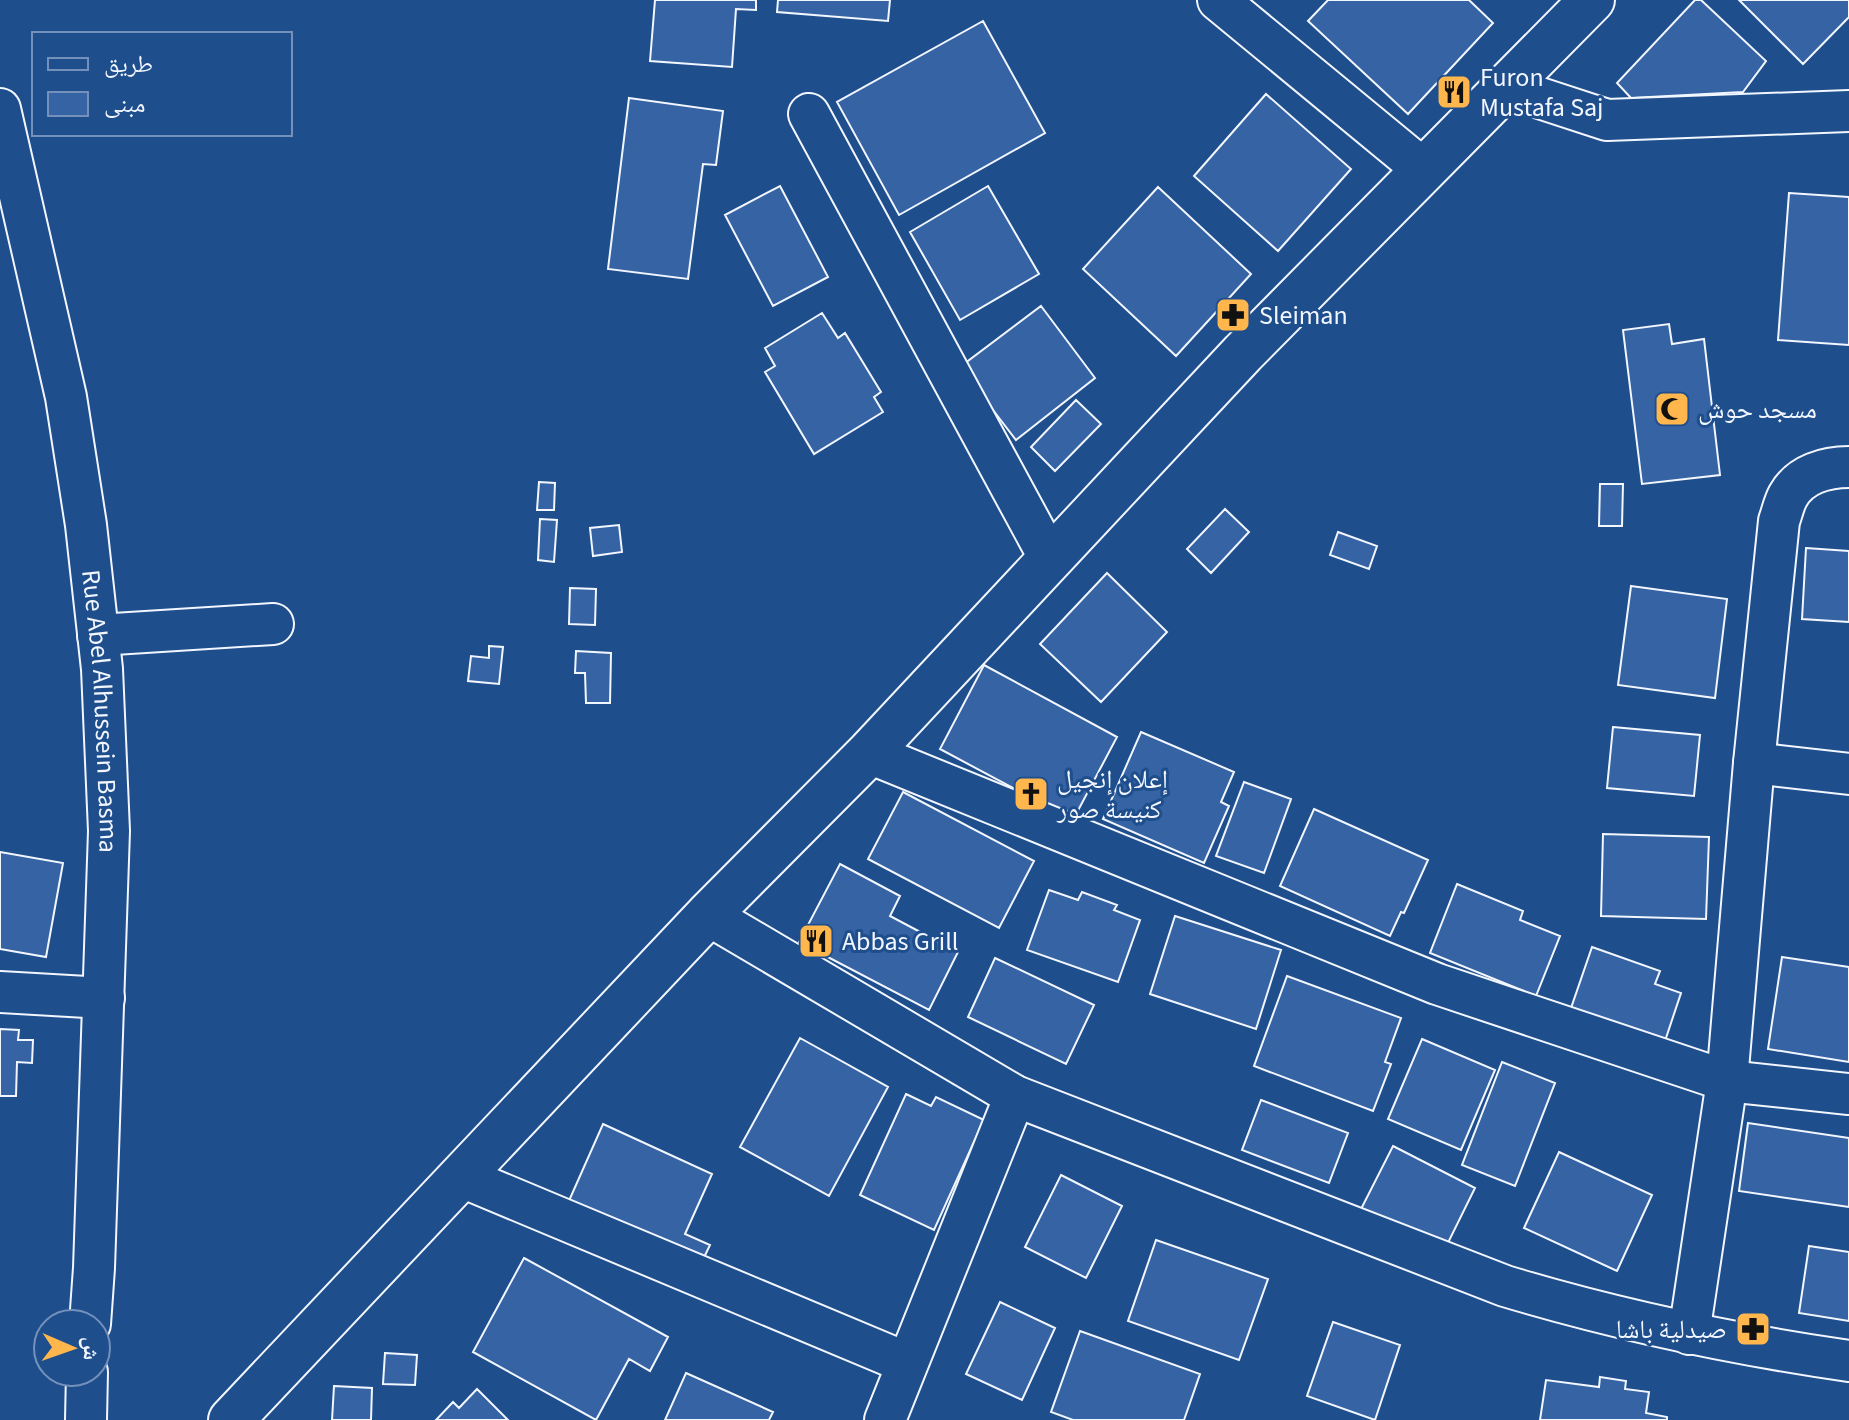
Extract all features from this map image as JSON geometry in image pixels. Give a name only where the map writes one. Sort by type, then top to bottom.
[{"type":"main road","points":[[231,1420],[708,915],[869,753],[1243,353],[1592,0]]},
{"type":"street","points":[[1218,0],[1424,170]]},
{"type":"street","points":[[1506,87],[1607,120],[1849,111]]},
{"type":"street","name":"Rue Abel Alhussein Basma","points":[[0,109],[16,250],[66,397],[86,525],[102,669],[109,831],[91,1308]]},
{"type":"street","points":[[809,114],[1050,559]]},
{"type":"street","points":[[1689,1334],[1727,1081],[1754,763],[1779,521],[1789,494],[1807,475],[1835,467],[1849,467]]},
{"type":"street","points":[[98,635],[273,624]]},
{"type":"street","points":[[869,753],[1437,984],[1727,1081],[1849,1094]]},
{"type":"street","points":[[1754,763],[1849,774]]},
{"type":"street","points":[[708,915],[1015,1096],[1505,1286],[1579,1308],[1689,1334],[1849,1361]]},
{"type":"street","points":[[0,992],[104,998]]},
{"type":"street","points":[[885,1420],[1015,1096]]},
{"type":"street","points":[[462,1177],[907,1363]]},
{"type":"street","points":[[86,1420],[87,1388]]},
{"type":"building","points":[[655,0],[756,0],[756,10],[736,9],[732,67],[650,61]]},
{"type":"building","points":[[778,0],[890,0],[888,21],[777,12]]},
{"type":"building","points":[[1328,0],[1469,0],[1493,23],[1408,114],[1308,21]]},
{"type":"building","points":[[1695,0],[1701,0],[1766,61],[1743,92],[1631,98],[1617,83]]},
{"type":"building","points":[[1739,0],[1849,0],[1849,17],[1803,64]]},
{"type":"building","points":[[983,21],[1045,133],[899,215],[837,102]]},
{"type":"building","points":[[1266,94],[1351,169],[1278,251],[1194,176]]},
{"type":"building","points":[[629,98],[723,111],[716,165],[703,164],[688,279],[608,269]]},
{"type":"building","points":[[780,186],[828,277],[773,306],[725,215]]},
{"type":"building","points":[[988,186],[1039,274],[960,320],[910,232]]},
{"type":"building","points":[[1158,187],[1251,274],[1176,356],[1083,269]]},
{"type":"building","points":[[1789,193],[1849,197],[1849,345],[1778,340]]},
{"type":"building","points":[[1041,306],[1095,378],[1016,440],[960,367]]},
{"type":"building","points":[[822,313],[838,338],[845,333],[881,392],[874,397],[883,412],[814,454],[765,372],[775,366],[765,348]]},
{"type":"building","name":"مسجد حوش","points":[[1669,324],[1672,344],[1704,339],[1720,475],[1642,484],[1623,330]]},
{"type":"building","points":[[1076,400],[1101,424],[1055,471],[1031,447]]},
{"type":"building","points":[[539,482],[555,483],[554,510],[537,510]]},
{"type":"building","points":[[1600,484],[1623,484],[1622,526],[1599,526]]},
{"type":"building","points":[[1225,509],[1249,532],[1211,573],[1187,549]]},
{"type":"building","points":[[540,519],[557,520],[554,562],[538,560]]},
{"type":"building","points":[[619,525],[622,552],[593,556],[590,528]]},
{"type":"building","points":[[1338,532],[1377,546],[1369,569],[1330,555]]},
{"type":"building","points":[[1806,548],[1849,551],[1849,622],[1802,619]]},
{"type":"building","points":[[1107,573],[1167,632],[1101,702],[1040,644]]},
{"type":"building","points":[[1631,586],[1727,599],[1715,698],[1618,685]]},
{"type":"building","points":[[570,588],[596,589],[595,625],[569,624]]},
{"type":"building","points":[[489,646],[503,647],[499,684],[468,681],[471,656],[489,658]]},
{"type":"building","points":[[576,651],[611,653],[610,703],[586,703],[585,673],[575,673]]},
{"type":"building","points":[[984,665],[1117,737],[1073,820],[940,749]]},
{"type":"building","points":[[1613,727],[1700,735],[1694,796],[1607,788]]},
{"type":"building","points":[[1141,732],[1234,772],[1221,802],[1229,806],[1204,863],[1103,819]]},
{"type":"building","points":[[1244,782],[1291,799],[1264,873],[1216,856]]},
{"type":"building","points":[[903,792],[1034,861],[999,928],[868,859]]},
{"type":"building","points":[[1314,809],[1428,860],[1390,936],[1280,886]]},
{"type":"building","points":[[1603,834],[1709,837],[1706,919],[1601,916]]},
{"type":"building","points":[[0,852],[63,863],[46,957],[0,949]]},
{"type":"building","points":[[840,864],[900,896],[890,916],[958,952],[929,1010],[799,942]]},
{"type":"building","points":[[1457,884],[1523,911],[1520,920],[1560,936],[1536,996],[1430,953]]},
{"type":"building","points":[[1049,890],[1078,900],[1082,892],[1117,905],[1114,910],[1140,920],[1118,982],[1027,950]]},
{"type":"building","points":[[1175,916],[1281,950],[1256,1029],[1150,994]]},
{"type":"building","points":[[1592,947],[1660,971],[1655,984],[1681,993],[1663,1047],[1569,1014]]},
{"type":"building","points":[[1782,957],[1849,967],[1849,1062],[1768,1049]]},
{"type":"building","points":[[995,958],[1094,1005],[1066,1064],[968,1017]]},
{"type":"building","points":[[1287,976],[1401,1018],[1385,1062],[1391,1064],[1373,1111],[1254,1066]]},
{"type":"building","points":[[0,1029],[19,1030],[18,1040],[33,1040],[32,1063],[17,1062],[16,1096],[0,1096]]},
{"type":"building","points":[[800,1038],[888,1087],[829,1196],[740,1147]]},
{"type":"building","points":[[1422,1039],[1495,1070],[1461,1150],[1388,1119]]},
{"type":"building","points":[[1502,1062],[1555,1083],[1515,1186],[1462,1165]]},
{"type":"building","points":[[906,1094],[931,1106],[936,1097],[984,1120],[934,1230],[860,1195]]},
{"type":"building","points":[[1261,1100],[1348,1133],[1329,1183],[1242,1150]]},
{"type":"building","points":[[1748,1123],[1849,1138],[1849,1207],[1739,1191]]},
{"type":"building","points":[[603,1124],[712,1174],[685,1234],[710,1245],[697,1272],[564,1212]]},
{"type":"building","points":[[1393,1146],[1475,1188],[1443,1253],[1360,1211]]},
{"type":"building","points":[[1559,1152],[1652,1195],[1617,1271],[1524,1228]]},
{"type":"building","points":[[1061,1175],[1122,1206],[1086,1278],[1025,1247]]},
{"type":"building","points":[[1156,1240],[1268,1279],[1239,1360],[1128,1321]]},
{"type":"building","points":[[1809,1246],[1849,1252],[1849,1321],[1799,1313]]},
{"type":"building","points":[[524,1258],[668,1337],[650,1371],[629,1359],[596,1420],[473,1352]]},
{"type":"building","points":[[1000,1302],[1055,1328],[1022,1400],[966,1374]]},
{"type":"building","points":[[1333,1322],[1400,1345],[1375,1420],[1307,1396]]},
{"type":"building","points":[[1080,1331],[1200,1374],[1184,1420],[1073,1420],[1051,1412]]},
{"type":"building","points":[[385,1353],[417,1355],[415,1385],[383,1384]]},
{"type":"building","points":[[686,1373],[773,1412],[769,1420],[665,1420]]},
{"type":"building","points":[[1600,1377],[1626,1381],[1625,1389],[1649,1392],[1646,1413],[1667,1417],[1667,1420],[1540,1420],[1546,1380],[1599,1387]]},
{"type":"building","points":[[334,1386],[372,1388],[371,1420],[332,1420]]},
{"type":"building","points":[[477,1389],[508,1420],[436,1420],[453,1402],[459,1408]]},
{"type":"place","name":"Furon Mustafa Saj","points":[[1454,92]]},
{"type":"place","name":"Sleiman","points":[[1233,315]]},
{"type":"place","name":"مسجد حوش","points":[[1672,409]]},
{"type":"place","name":"إعلان إنجيل كنيسة صور","points":[[1031,794]]},
{"type":"place","name":"Abbas Grill","points":[[816,941]]},
{"type":"place","name":"صيدلية باشا","points":[[1753,1329]]}]
